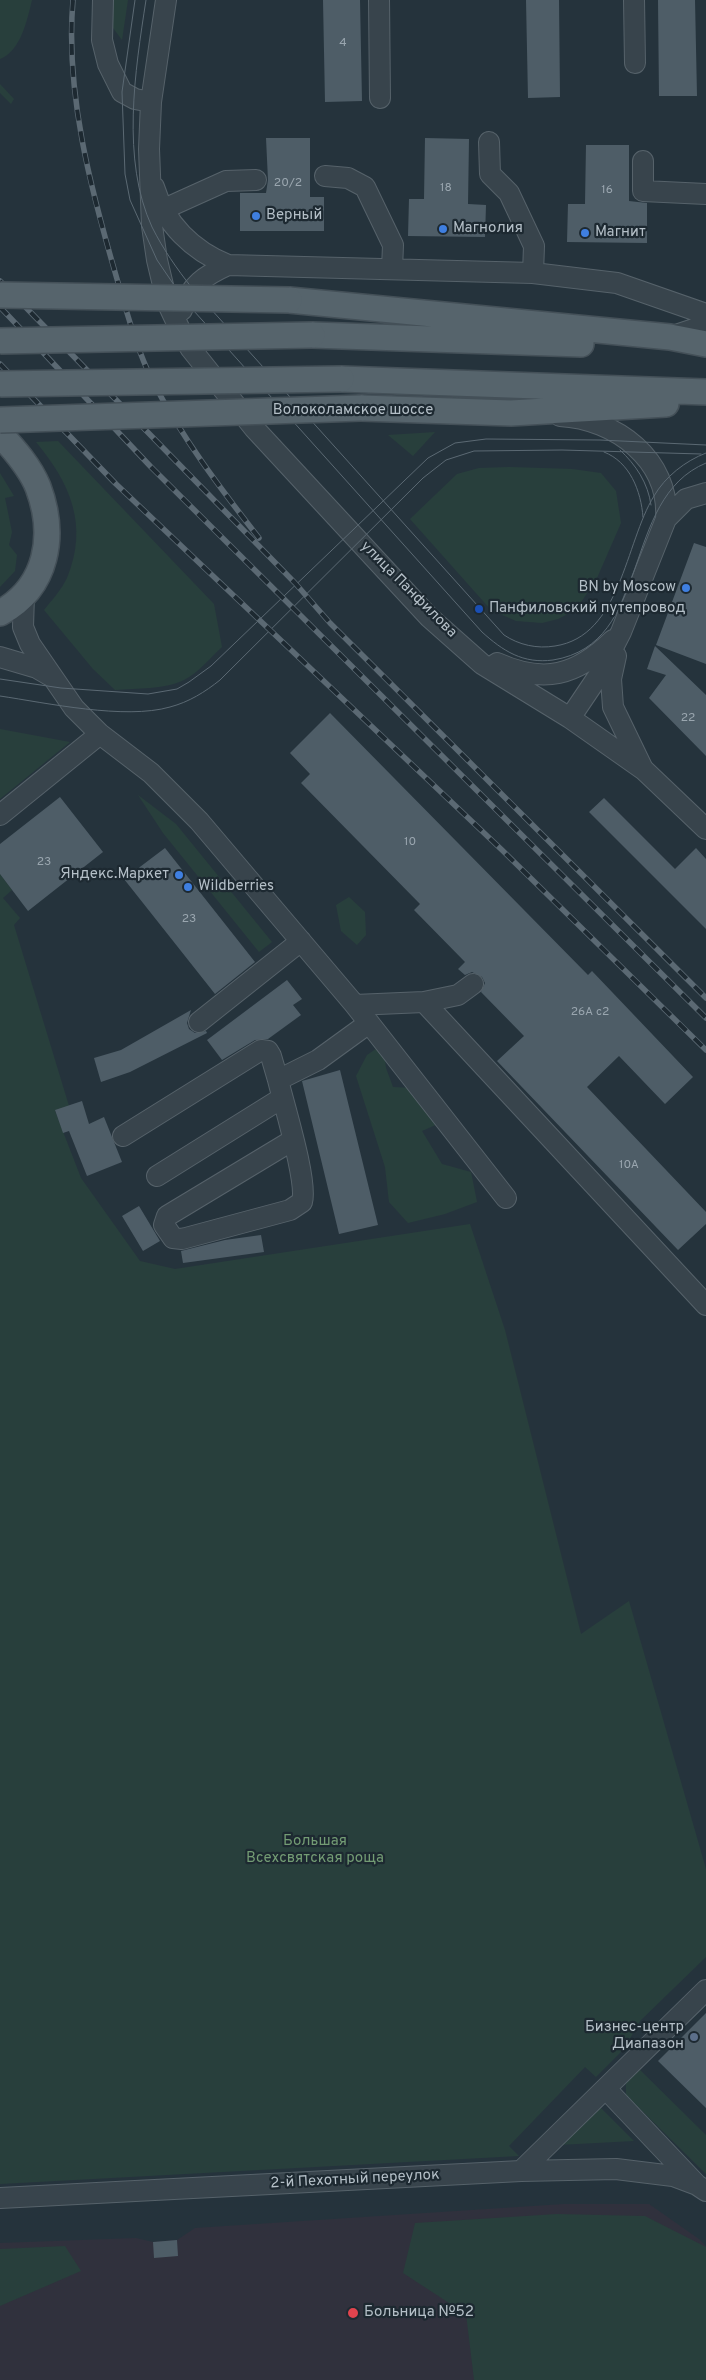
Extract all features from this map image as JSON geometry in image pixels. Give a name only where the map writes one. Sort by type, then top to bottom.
[{"type":"main road","points":[[0,296],[289,300],[670,337],[706,344]]},
{"type":"main road","points":[[0,341],[312,335],[446,338],[706,350]]},
{"type":"main road","name":"Волоколамское шоссе","points":[[0,384],[341,379],[706,392]]},
{"type":"main road","name":"Волоколамское шоссе","points":[[0,420],[361,408],[511,413],[706,402]]},
{"type":"main road","points":[[0,434],[16,451],[37,486],[46,515],[48,539],[44,564],[24,595],[0,614]]},
{"type":"street","points":[[103,0],[102,40],[108,64],[122,92],[135,99],[151,102]]},
{"type":"street","name":"улица Панфилова","points":[[166,0],[151,102],[150,173],[152,226],[157,260],[167,302],[186,341],[260,435],[429,617],[482,664],[570,718],[644,770],[706,829]]},
{"type":"street","points":[[379,0],[380,98]]},
{"type":"street","points":[[634,0],[635,63]]},
{"type":"street","points":[[490,142],[490,174],[509,192],[534,246],[533,273]]},
{"type":"street","points":[[643,161],[643,192],[706,194]]},
{"type":"street","points":[[150,173],[156,193],[164,209],[188,242],[228,265],[533,273],[617,283],[706,314]]},
{"type":"street","points":[[325,176],[348,178],[365,187],[393,245],[392,269]]},
{"type":"street","points":[[164,209],[226,181],[256,180]]},
{"type":"street","points":[[186,341],[181,313],[192,288],[213,272],[228,265]]},
{"type":"street","points":[[670,337],[706,325]]},
{"type":"street","points":[[511,413],[565,416],[598,424],[629,441],[647,459],[663,484],[667,503],[666,519],[621,632],[599,675],[570,718]]},
{"type":"street","points":[[666,519],[686,499],[706,492]]},
{"type":"street","points":[[24,595],[23,627],[30,644],[74,708],[100,734],[151,774],[199,821],[355,1005],[506,1198]]},
{"type":"street","points":[[468,650],[516,671],[544,676],[576,668],[605,648],[621,632]]},
{"type":"street","points":[[621,632],[612,679],[611,695],[618,721],[644,770]]},
{"type":"street","points":[[0,658],[38,668],[51,676]]},
{"type":"street","points":[[0,815],[100,734]]},
{"type":"street","points":[[199,1022],[302,941]]},
{"type":"street","points":[[355,1005],[424,1002],[458,995],[473,984]]},
{"type":"street","points":[[424,1002],[706,1305]]},
{"type":"street","points":[[157,1176],[369,1023]]},
{"type":"street","points":[[122,1136],[261,1050],[268,1051],[271,1056],[293,1140],[305,1193],[302,1202],[297,1206],[182,1239],[170,1235],[164,1225],[167,1216],[293,1140]]},
{"type":"street","points":[[521,2171],[706,1990]]},
{"type":"street","points":[[606,2089],[702,2188]]},
{"type":"street","name":"2-й Пехотный переулок","points":[[0,2198],[521,2171],[633,2170],[673,2176],[702,2188]]},
{"type":"shaded area","name":"Больница №52","points":[[564,2204],[649,2204],[706,2246],[706,2380],[0,2380],[0,2243],[136,2238],[153,2242],[177,2240],[195,2228]]},
{"type":"green space","points":[[0,0],[32,0],[18,42],[7,55],[0,59]]},
{"type":"green space","points":[[110,0],[128,0],[122,40],[110,24]]},
{"type":"green space","points":[[0,84],[14,99],[11,104],[0,93]]},
{"type":"green space","points":[[435,432],[413,456],[388,435]]},
{"type":"green space","points":[[58,441],[214,604],[222,647],[199,669],[184,680],[167,686],[115,690],[93,669],[44,610],[67,578],[76,540],[76,522],[67,489],[48,457],[36,442]]},
{"type":"green space","points":[[479,468],[572,469],[601,473],[616,491],[621,523],[597,578],[576,610],[558,619],[542,623],[516,621],[491,610],[410,519],[457,474]]},
{"type":"green space","points":[[0,473],[14,496],[5,498],[12,532],[9,545],[17,555],[15,571],[0,587]]},
{"type":"green space","points":[[0,729],[70,742],[0,799]]},
{"type":"green space","points":[[138,795],[176,824],[272,942],[259,952],[163,833]]},
{"type":"green space","name":"Большая Всехсвятская роща","points":[[0,874],[12,890],[3,898],[20,918],[14,925],[69,1106],[55,1111],[81,1178],[140,1261],[175,1269],[470,1224],[505,1330],[581,1634],[629,1601],[706,1869],[706,1957],[640,2021],[624,2049],[596,2077],[585,2067],[509,2146],[519,2156],[0,2184]]},
{"type":"green space","points":[[349,897],[365,912],[366,935],[357,945],[341,931],[336,905]]},
{"type":"green space","points":[[383,1044],[386,1068],[393,1087],[414,1088],[438,1124],[422,1131],[442,1164],[471,1172],[477,1202],[445,1214],[408,1223],[389,1202],[385,1167],[356,1076],[367,1055]]},
{"type":"green space","points":[[637,2067],[706,2135],[706,2174],[626,2095],[626,2079]]},
{"type":"green space","points":[[598,2105],[634,2141],[558,2145]]},
{"type":"green space","points":[[557,2214],[645,2216],[706,2247],[706,2380],[474,2380],[466,2314],[403,2273],[415,2223]]},
{"type":"green space","points":[[65,2246],[81,2271],[0,2306],[0,2249]]},
{"type":"building","points":[[323,0],[360,0],[362,101],[325,102]]},
{"type":"building","points":[[526,0],[559,0],[560,97],[528,98]]},
{"type":"building","points":[[658,0],[695,0],[697,96],[659,96]]},
{"type":"building","points":[[266,138],[310,138],[310,197],[324,197],[324,231],[240,231],[240,193],[266,193],[268,180]]},
{"type":"building","points":[[425,138],[469,139],[468,204],[486,205],[485,237],[408,236],[409,199],[424,199]]},
{"type":"building","points":[[586,145],[629,145],[629,201],[647,203],[647,243],[567,242],[568,204],[585,204]]},
{"type":"building","points":[[694,543],[706,547],[706,664],[656,645]]},
{"type":"building","points":[[655,646],[706,695],[706,756],[649,698],[666,675],[647,669]]},
{"type":"building","points":[[330,713],[588,975],[592,971],[693,1077],[665,1104],[619,1056],[587,1087],[706,1212],[706,1224],[678,1250],[497,1061],[524,1036],[481,992],[485,983],[482,977],[472,972],[465,975],[458,969],[465,962],[414,910],[420,904],[301,783],[310,774],[290,753]]},
{"type":"building","points":[[60,797],[103,852],[28,911],[0,874],[0,844]]},
{"type":"building","points":[[604,798],[675,869],[696,848],[706,859],[706,929],[589,812]]},
{"type":"building","points":[[165,848],[255,962],[215,994],[124,879]]},
{"type":"building","points":[[287,980],[302,999],[293,1005],[301,1015],[268,1039],[255,1040],[222,1060],[207,1040]]},
{"type":"building","points":[[191,1010],[187,1023],[189,1029],[195,1033],[206,1031],[207,1033],[130,1072],[101,1082],[94,1058],[121,1050]]},
{"type":"building","points":[[340,1070],[378,1225],[339,1234],[302,1081]]},
{"type":"building","points":[[82,1101],[89,1124],[104,1117],[122,1162],[87,1176],[69,1131],[63,1133],[55,1110]]},
{"type":"building","points":[[139,1206],[160,1241],[143,1251],[122,1216]]},
{"type":"building","points":[[261,1235],[264,1252],[183,1263],[181,1251],[225,1240]]},
{"type":"building","name":"Бизнес-центр Диапазон","points":[[706,2013],[706,2108],[658,2061]]},
{"type":"building","points":[[177,2240],[178,2256],[154,2258],[153,2242]]},
{"type":"tram line","points":[[135,0],[122,92],[125,174],[130,200],[157,260],[185,301],[490,639],[514,655],[542,661],[553,660],[585,648],[607,628],[623,600],[646,537],[660,507],[679,481],[706,463]]},
{"type":"tram line","points":[[146,0],[135,85],[134,144],[136,173],[142,201],[156,235],[170,259],[192,288],[504,635],[528,645],[548,647],[577,639],[594,625],[608,607],[644,516],[654,496],[676,470],[706,453]]},
{"type":"tram line","points":[[0,679],[61,688],[148,694],[177,689],[211,666],[428,458],[455,443],[486,439],[600,440],[706,445]]},
{"type":"tram line","points":[[0,696],[86,709],[131,712],[152,711],[170,707],[196,696],[220,680],[423,478],[446,460],[474,451],[562,450],[701,454]]},
{"type":"tram line","points":[[620,450],[640,475],[647,489],[651,505]]},
{"type":"tram line","points":[[604,452],[621,463],[632,478],[640,497],[643,517]]},
{"type":"railway","points":[[73,0],[73,70],[82,141],[107,245],[137,344],[153,382],[189,443],[259,538]]},
{"type":"railway","points":[[0,281],[295,583],[330,623],[706,998]]},
{"type":"railway","points":[[0,307],[151,467],[706,1018]]},
{"type":"railway","points":[[0,364],[116,484],[502,850],[706,1050]]},
{"type":"place","name":"Верный","points":[[256,216]]},
{"type":"place","name":"Магнолия","points":[[443,229]]},
{"type":"place","name":"Магнит","points":[[585,233]]},
{"type":"place","name":"BN by Moscow","points":[[686,588]]},
{"type":"place","name":"Панфиловский путепровод","points":[[479,609]]},
{"type":"place","name":"Яндекс.Маркет","points":[[179,875]]},
{"type":"place","name":"Wildberries","points":[[188,887]]},
{"type":"place","name":"Бизнес-центр Диапазон","points":[[694,2037]]},
{"type":"place","name":"Больница №52","points":[[353,2313]]}]
